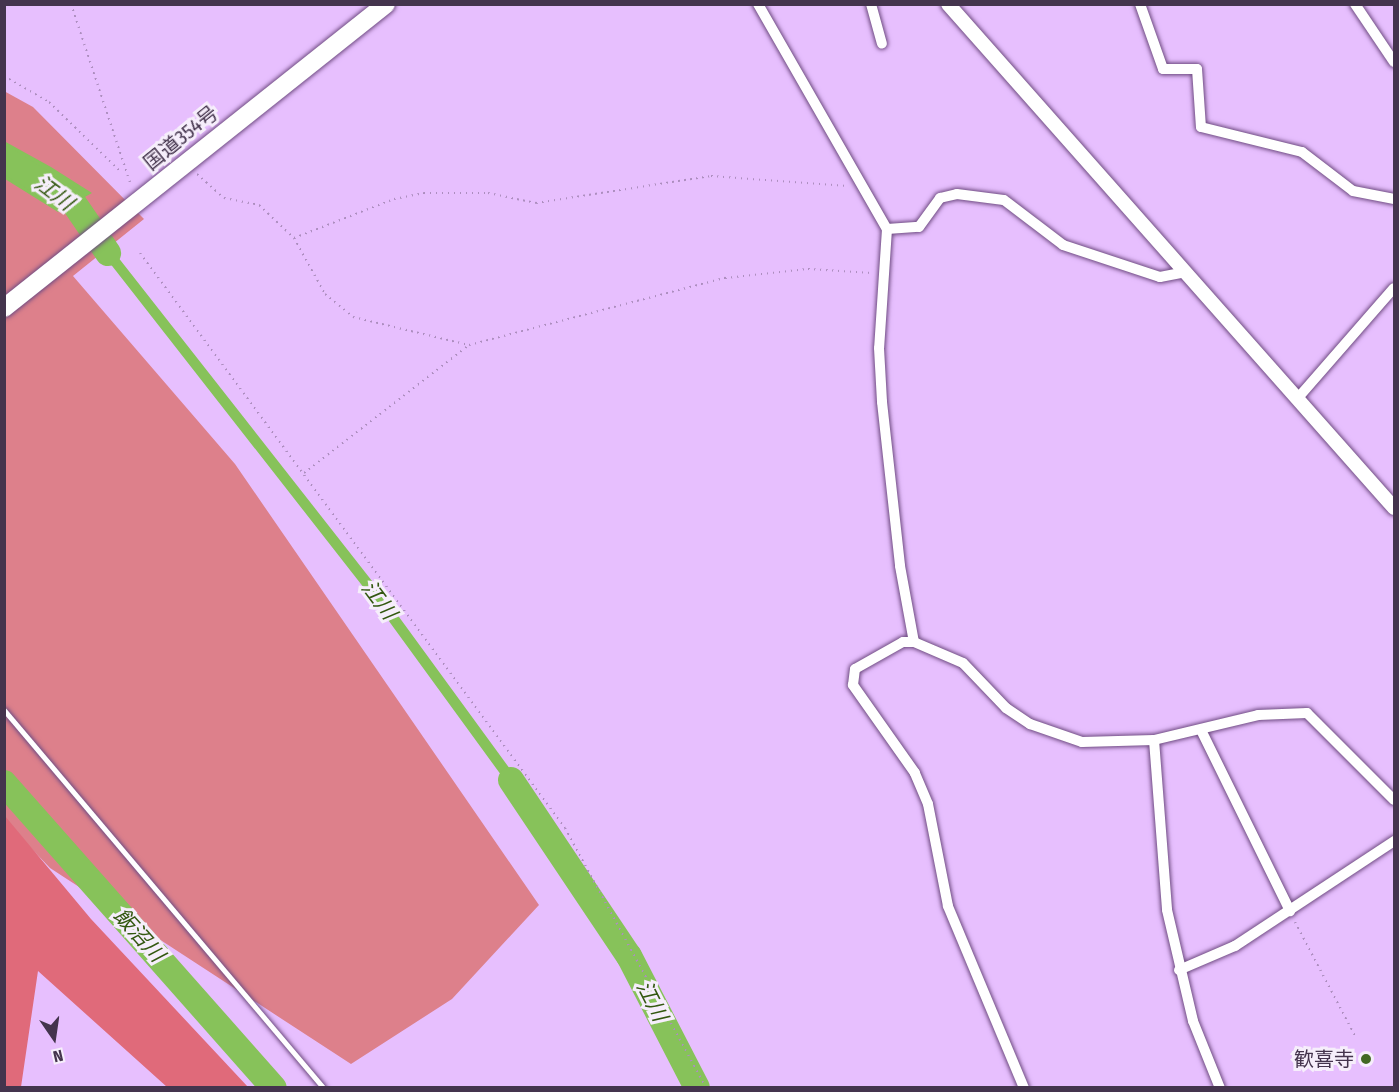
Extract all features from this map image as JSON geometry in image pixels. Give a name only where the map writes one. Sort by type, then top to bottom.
[{"type":"highway","name":"国道354号","points":[[4,308],[386,4]]},
{"type":"street","points":[[758,4],[887,229],[887,273],[879,348],[882,402],[900,566],[914,642]]},
{"type":"street","points":[[871,4],[882,44]]},
{"type":"street","points":[[948,4],[1395,508]]},
{"type":"street","points":[[1140,4],[1163,69],[1197,69],[1201,127],[1302,152],[1353,191],[1395,199]]},
{"type":"street","points":[[1355,4],[1395,62]]},
{"type":"street","points":[[887,229],[919,227],[940,198],[957,194],[1004,200],[1063,245],[1160,277],[1185,272]]},
{"type":"street","points":[[1297,399],[1395,288]]},
{"type":"street","points":[[1023,1088],[948,906],[928,804],[915,773],[852,684],[855,669],[903,642],[914,642],[963,663],[1006,708],[1052,734],[1083,742],[1154,740],[1258,715],[1307,713],[1395,800]]},
{"type":"street","points":[[1202,730],[1290,911]]},
{"type":"street","points":[[1154,740],[1167,910],[1179,970],[1220,1088]]},
{"type":"street","points":[[1179,970],[1234,946],[1395,841]]},
{"type":"lane","points":[[4,710],[324,1088]]},
{"type":"path","points":[[71,4],[124,175]]},
{"type":"path","points":[[4,76],[48,102],[124,175],[141,200]]},
{"type":"path","points":[[185,164],[224,198],[259,205],[294,238],[325,294],[352,317],[469,345]]},
{"type":"path","points":[[294,238],[394,199],[424,193],[488,193],[536,202],[711,176],[863,188]]},
{"type":"path","points":[[140,253],[565,828],[706,1088]]},
{"type":"path","points":[[304,474],[469,345],[725,278],[808,269],[887,273]]},
{"type":"path","points":[[1290,911],[1355,1036]]},
{"type":"shaded area","points":[[4,91],[33,107],[144,219],[73,276],[235,464],[539,905],[452,999],[351,1064],[50,868],[5,821]]},
{"type":"shaded area","points":[[5,816],[91,919],[248,1087],[167,1087],[38,971],[21,1087],[5,1087]]},
{"type":"water","points":[[4,141],[92,193],[58,212],[5,179]]},
{"type":"water","points":[[92,224],[383,595],[537,806],[528,812],[375,602],[84,230]]},
{"type":"waterway","name":"江川","points":[[4,159],[73,202],[108,253]]},
{"type":"waterway","name":"江川","points":[[511,780],[629,956],[697,1088]]},
{"type":"waterway","name":"飯沼川","points":[[4,783],[274,1088]]},
{"type":"place","name":"歓喜寺","points":[[1366,1059]]}]
